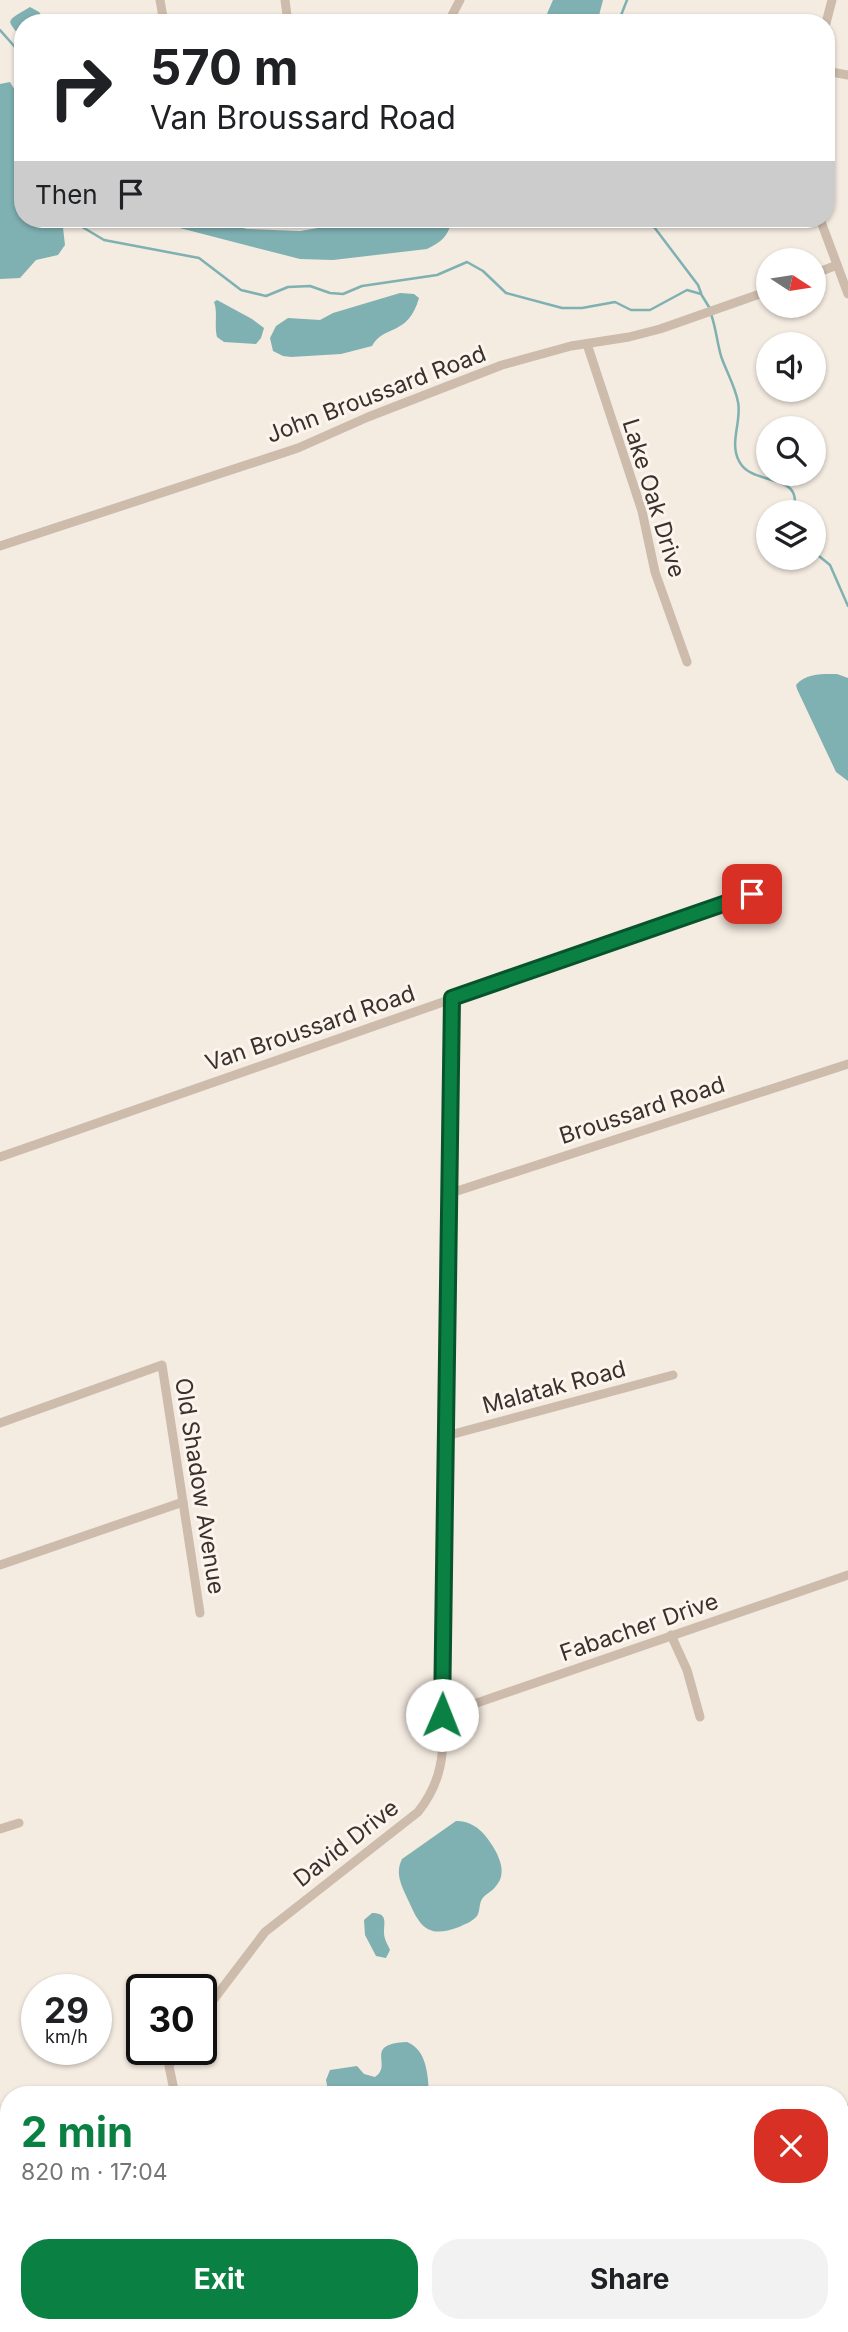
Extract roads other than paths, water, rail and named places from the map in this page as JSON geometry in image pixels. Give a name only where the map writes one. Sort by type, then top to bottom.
[{"type":"street","points":[[823,228],[848,295]]},
{"type":"street","points":[[826,269],[837,265]]},
{"type":"street","name":"John Broussard Road","points":[[0,546],[298,448],[368,417],[502,365],[552,350],[629,337],[756,295]]},
{"type":"street","name":"Lake Oak Drive","points":[[587,344],[642,511],[655,572],[687,662]]},
{"type":"street","name":"Van Broussard Road","points":[[0,1157],[752,894]]},
{"type":"street","name":"David Drive","points":[[217,1995],[265,1932],[356,1859],[410,1820],[433,1791],[441,1768],[444,1744],[442,1715],[452,998]]},
{"type":"street","name":"Broussard Road","points":[[448,1194],[848,1063]]},
{"type":"street","name":"Old Shadow Avenue","points":[[0,1423],[162,1365],[200,1613]]},
{"type":"street","name":"Malatak Road","points":[[446,1436],[673,1375]]},
{"type":"street","points":[[0,1564],[183,1502]]},
{"type":"street","name":"Fabacher Drive","points":[[442,1715],[848,1575]]},
{"type":"street","points":[[671,1635],[689,1677],[701,1717]]},
{"type":"street","points":[[0,1829],[19,1823]]},
{"type":"street","points":[[169,2065],[173,2086]]},
{"type":"water","points":[[553,0],[603,0],[599,14],[547,14]]},
{"type":"water","points":[[30,7],[40,14],[19,14]]},
{"type":"water","points":[[10,82],[14,89],[14,228],[63,228],[65,245],[58,255],[36,260],[20,278],[0,279],[0,84]]},
{"type":"water","points":[[180,228],[300,231],[318,228],[449,228],[437,244],[427,249],[333,260],[300,259]]},
{"type":"water","points":[[400,293],[414,294],[419,298],[414,310],[402,325],[377,339],[372,346],[341,354],[291,357],[273,351],[270,338],[276,326],[288,318],[320,320],[333,313]]},
{"type":"water","points":[[217,300],[264,328],[256,344],[224,342],[217,337],[214,302]]},
{"type":"water","points":[[837,674],[848,678],[848,781],[836,772],[796,685],[809,676]]},
{"type":"water","points":[[456,1821],[469,1823],[477,1828],[491,1843],[502,1868],[500,1880],[482,1899],[475,1918],[459,1927],[434,1931],[423,1925],[414,1913],[400,1882],[400,1865],[402,1859]]},
{"type":"water","points":[[372,1913],[383,1916],[384,1919],[384,1935],[390,1950],[386,1958],[376,1956],[365,1935],[364,1920]]},
{"type":"water","points":[[407,2042],[419,2051],[427,2072],[428,2086],[327,2086],[326,2080],[330,2070],[357,2066],[364,2074],[375,2077],[382,2067],[382,2051],[393,2044]]},
{"type":"waterway","points":[[622,14],[627,0]]},
{"type":"waterway","points":[[0,30],[14,46]]},
{"type":"waterway","points":[[84,228],[104,240],[199,258],[241,290],[266,296],[288,287],[310,286],[343,294],[362,286],[437,275],[467,262],[483,271],[506,293],[562,308],[582,308],[615,302],[631,310],[650,310],[687,290],[701,294],[709,307]]},
{"type":"waterway","points":[[655,228],[698,285],[701,293]]},
{"type":"waterway","points":[[711,314],[721,356],[738,402],[735,446],[739,461],[755,474],[785,485],[792,491],[795,500]]},
{"type":"waterway","points":[[826,562],[830,565],[848,606]]}]
